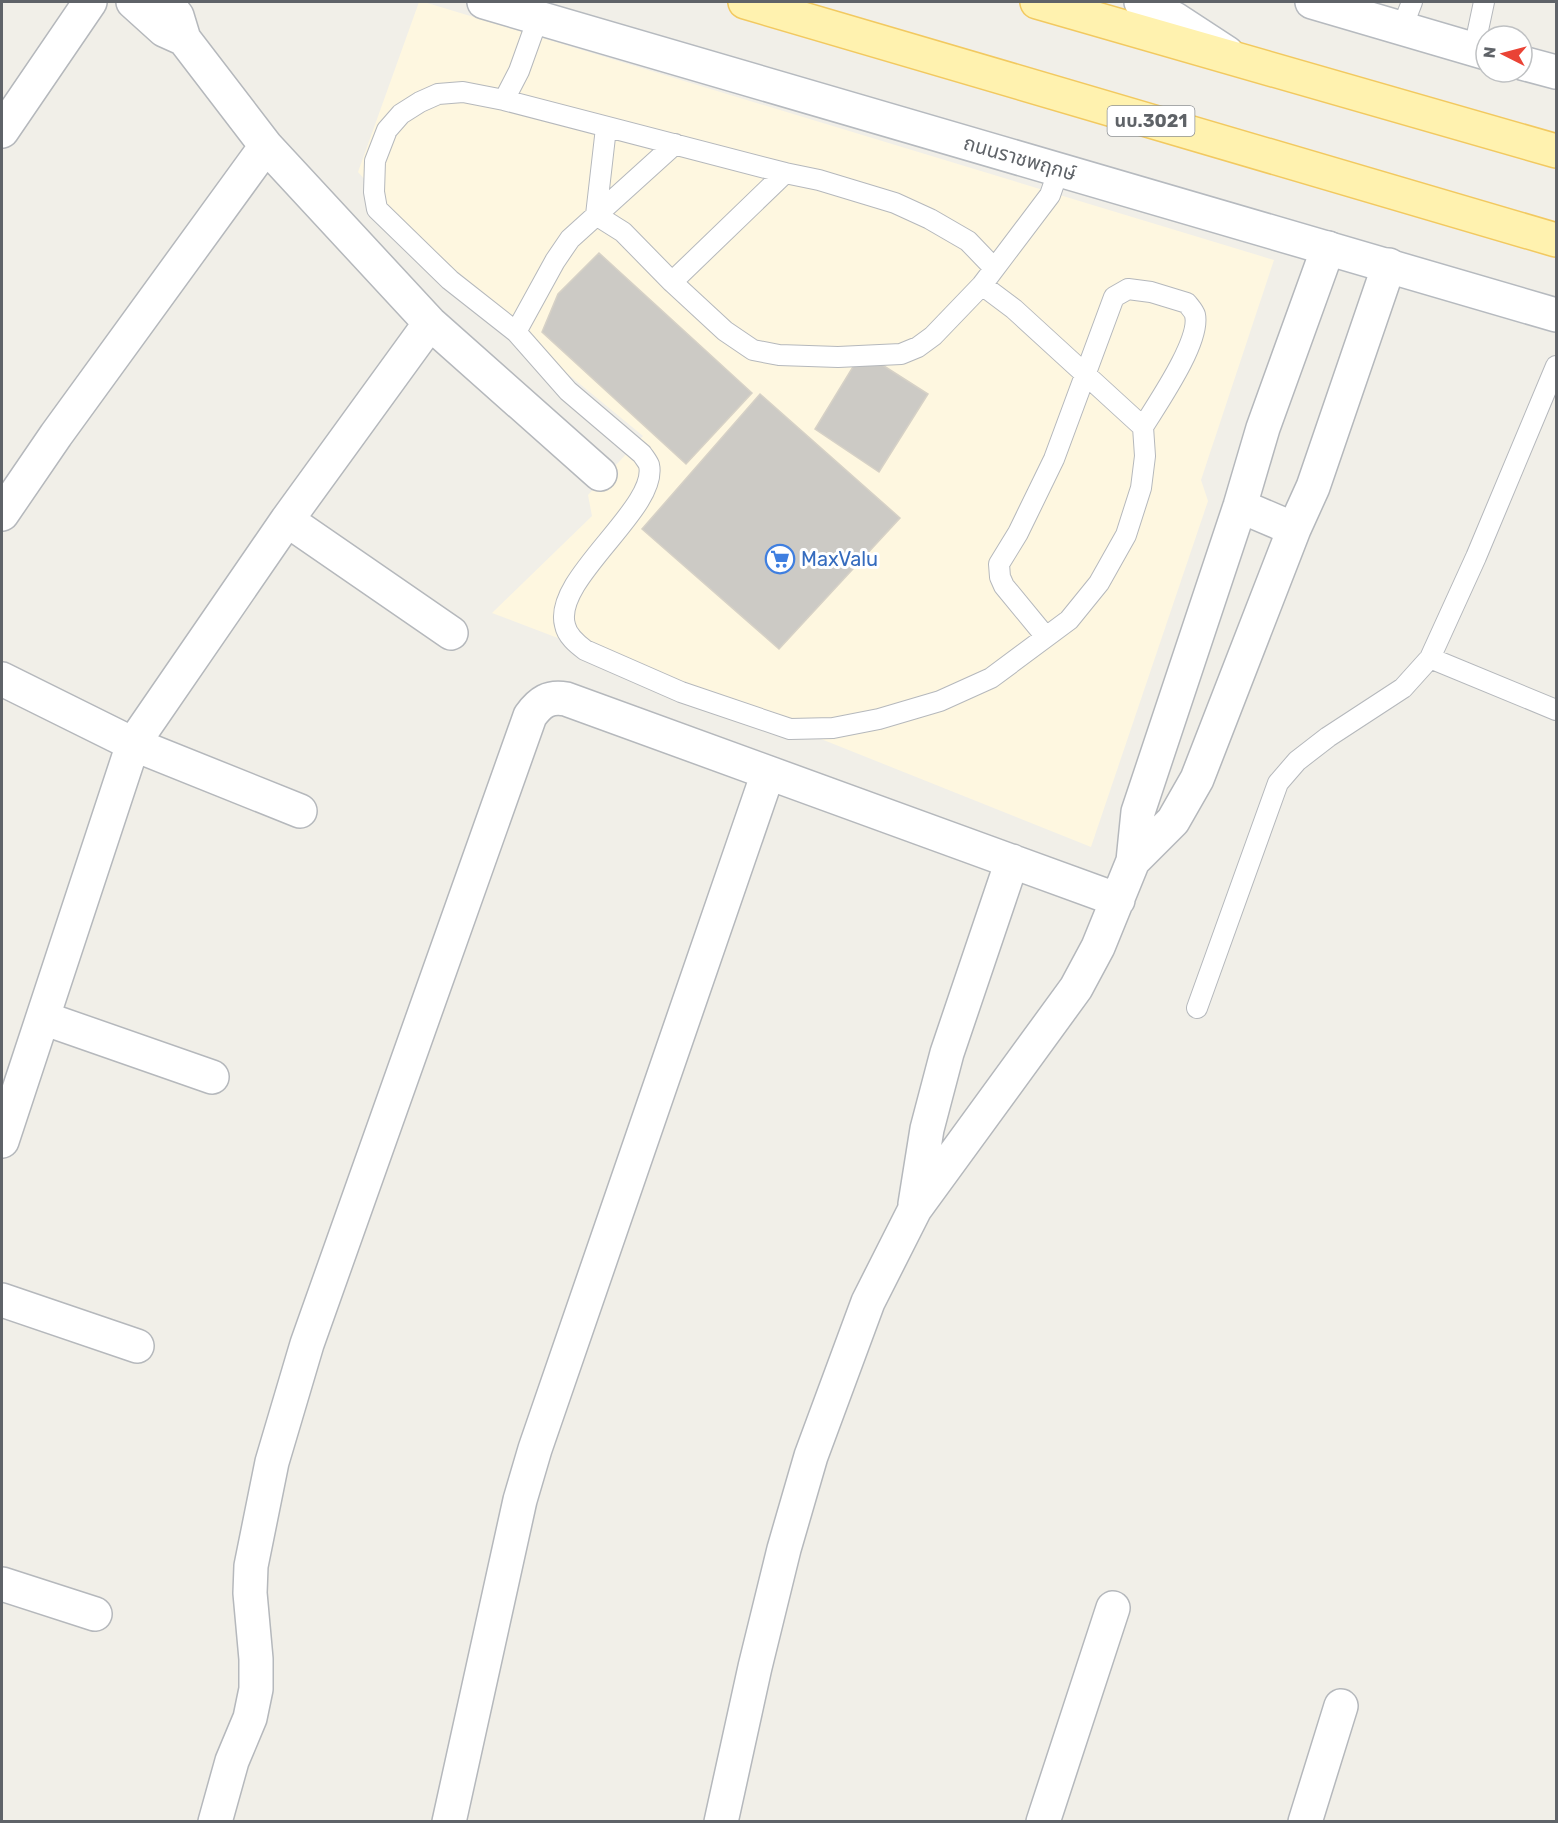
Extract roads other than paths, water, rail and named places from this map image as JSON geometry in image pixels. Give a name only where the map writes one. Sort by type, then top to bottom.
[{"type":"main road","name":"นบ.3021","points":[[745,2],[1557,240]]},
{"type":"main road","points":[[1037,2],[1557,151]]},
{"type":"street","points":[[2,131],[90,2]]},
{"type":"street","points":[[133,2],[164,30],[184,39]]},
{"type":"street","points":[[166,2],[177,16],[184,39],[266,146],[430,323],[600,474]]},
{"type":"street","name":"ถนนราชพฤกษ์","points":[[484,2],[1059,170],[1324,261],[1389,265],[1557,315]]},
{"type":"street","points":[[1141,2],[1175,19],[1234,58]]},
{"type":"street","points":[[1312,2],[1407,15],[1474,48]]},
{"type":"street","points":[[1534,66],[1557,72]]},
{"type":"street","points":[[2,514],[56,435],[266,146]]},
{"type":"street","points":[[721,1821],[784,1549],[811,1456],[868,1302],[915,1209],[1076,988],[1098,947],[1133,861],[1138,812],[1240,506],[1263,428],[1324,261]]},
{"type":"street","points":[[1133,861],[1173,821],[1197,779],[1294,529],[1313,487],[1389,265]]},
{"type":"street","points":[[2,1141],[133,744],[287,520],[430,323]]},
{"type":"street","points":[[1240,506],[1294,529]]},
{"type":"street","points":[[287,520],[451,633]]},
{"type":"street","points":[[2,679],[133,744],[300,811]]},
{"type":"street","points":[[215,1821],[232,1761],[249,1718],[256,1689],[256,1659],[250,1593],[251,1566],[272,1462],[307,1344],[530,716],[538,706],[546,700],[566,699],[1118,900]]},
{"type":"street","points":[[449,1821],[520,1500],[535,1449],[768,773]]},
{"type":"street","points":[[915,1209],[927,1129],[946,1053],[1012,861]]},
{"type":"street","points":[[43,1018],[212,1077]]},
{"type":"street","points":[[2,1300],[137,1346]]},
{"type":"street","points":[[2,1584],[95,1614]]},
{"type":"street","points":[[1043,1821],[1113,1608]]},
{"type":"street","points":[[1305,1821],[1341,1706]]},
{"type":"lane","points":[[1482,24],[1484,2]]},
{"type":"lane","points":[[504,100],[519,71],[538,18]]},
{"type":"lane","points":[[994,268],[968,241],[930,219],[895,203],[819,180],[606,128],[571,116],[464,92],[438,94],[401,114],[387,130],[375,161],[374,192],[377,209],[450,280],[516,332],[568,391],[642,454],[649,465],[649,479],[644,494],[568,597],[563,610],[565,626],[574,641],[585,650],[681,692],[790,729],[833,728],[879,719],[940,701],[991,678],[1069,620],[1099,583],[1126,535],[1141,488],[1145,456],[1143,427],[1174,376],[1193,337],[1195,315],[1187,303],[1151,292],[1128,289],[1114,297],[1054,459],[1018,534],[999,564],[1000,577],[1004,586],[1046,637]]},
{"type":"lane","points":[[596,216],[606,128]]},
{"type":"lane","points":[[516,332],[555,261],[570,239],[675,144]]},
{"type":"lane","points":[[596,216],[622,232],[725,331],[753,350],[779,355],[838,357],[901,354],[918,347],[933,336],[982,285],[1050,195],[1059,170]]},
{"type":"lane","points":[[672,282],[785,173]]},
{"type":"lane","points":[[982,285],[1014,309],[1143,427]]},
{"type":"lane","points":[[1197,1008],[1278,783],[1297,761],[1328,737],[1403,688],[1430,658],[1476,557],[1557,366]]},
{"type":"lane","points":[[1430,658],[1557,710]]},
{"type":"place","name":"MaxValu","points":[[780,559]]}]
